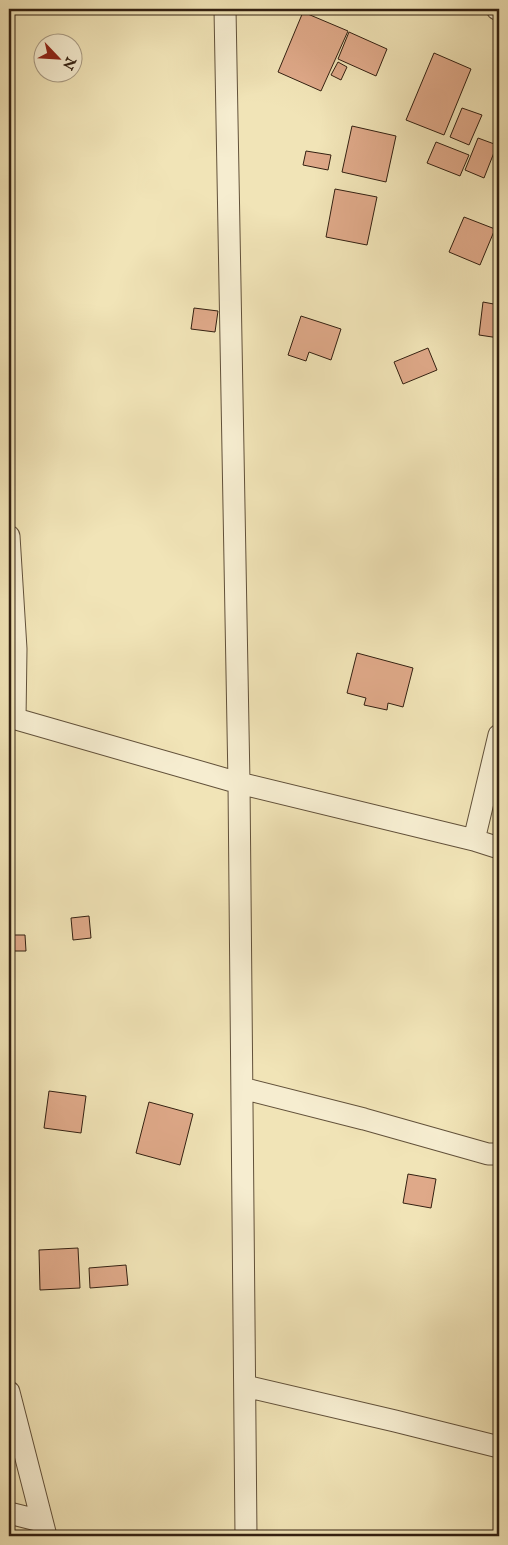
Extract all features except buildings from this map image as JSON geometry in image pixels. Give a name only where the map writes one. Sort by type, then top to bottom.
[{"type":"street","points":[[225,9],[239,783],[246,1536]]},
{"type":"street","points":[[9,536],[16,649],[12,718],[239,783],[474,840],[499,848]]},
{"type":"street","points":[[474,840],[499,735]]},
{"type":"street","points":[[242,1088],[364,1119],[488,1154],[499,1154]]},
{"type":"street","points":[[245,1386],[499,1447]]},
{"type":"street","points":[[9,1392],[44,1528]]},
{"type":"street","points":[[9,1513],[44,1528]]}]
